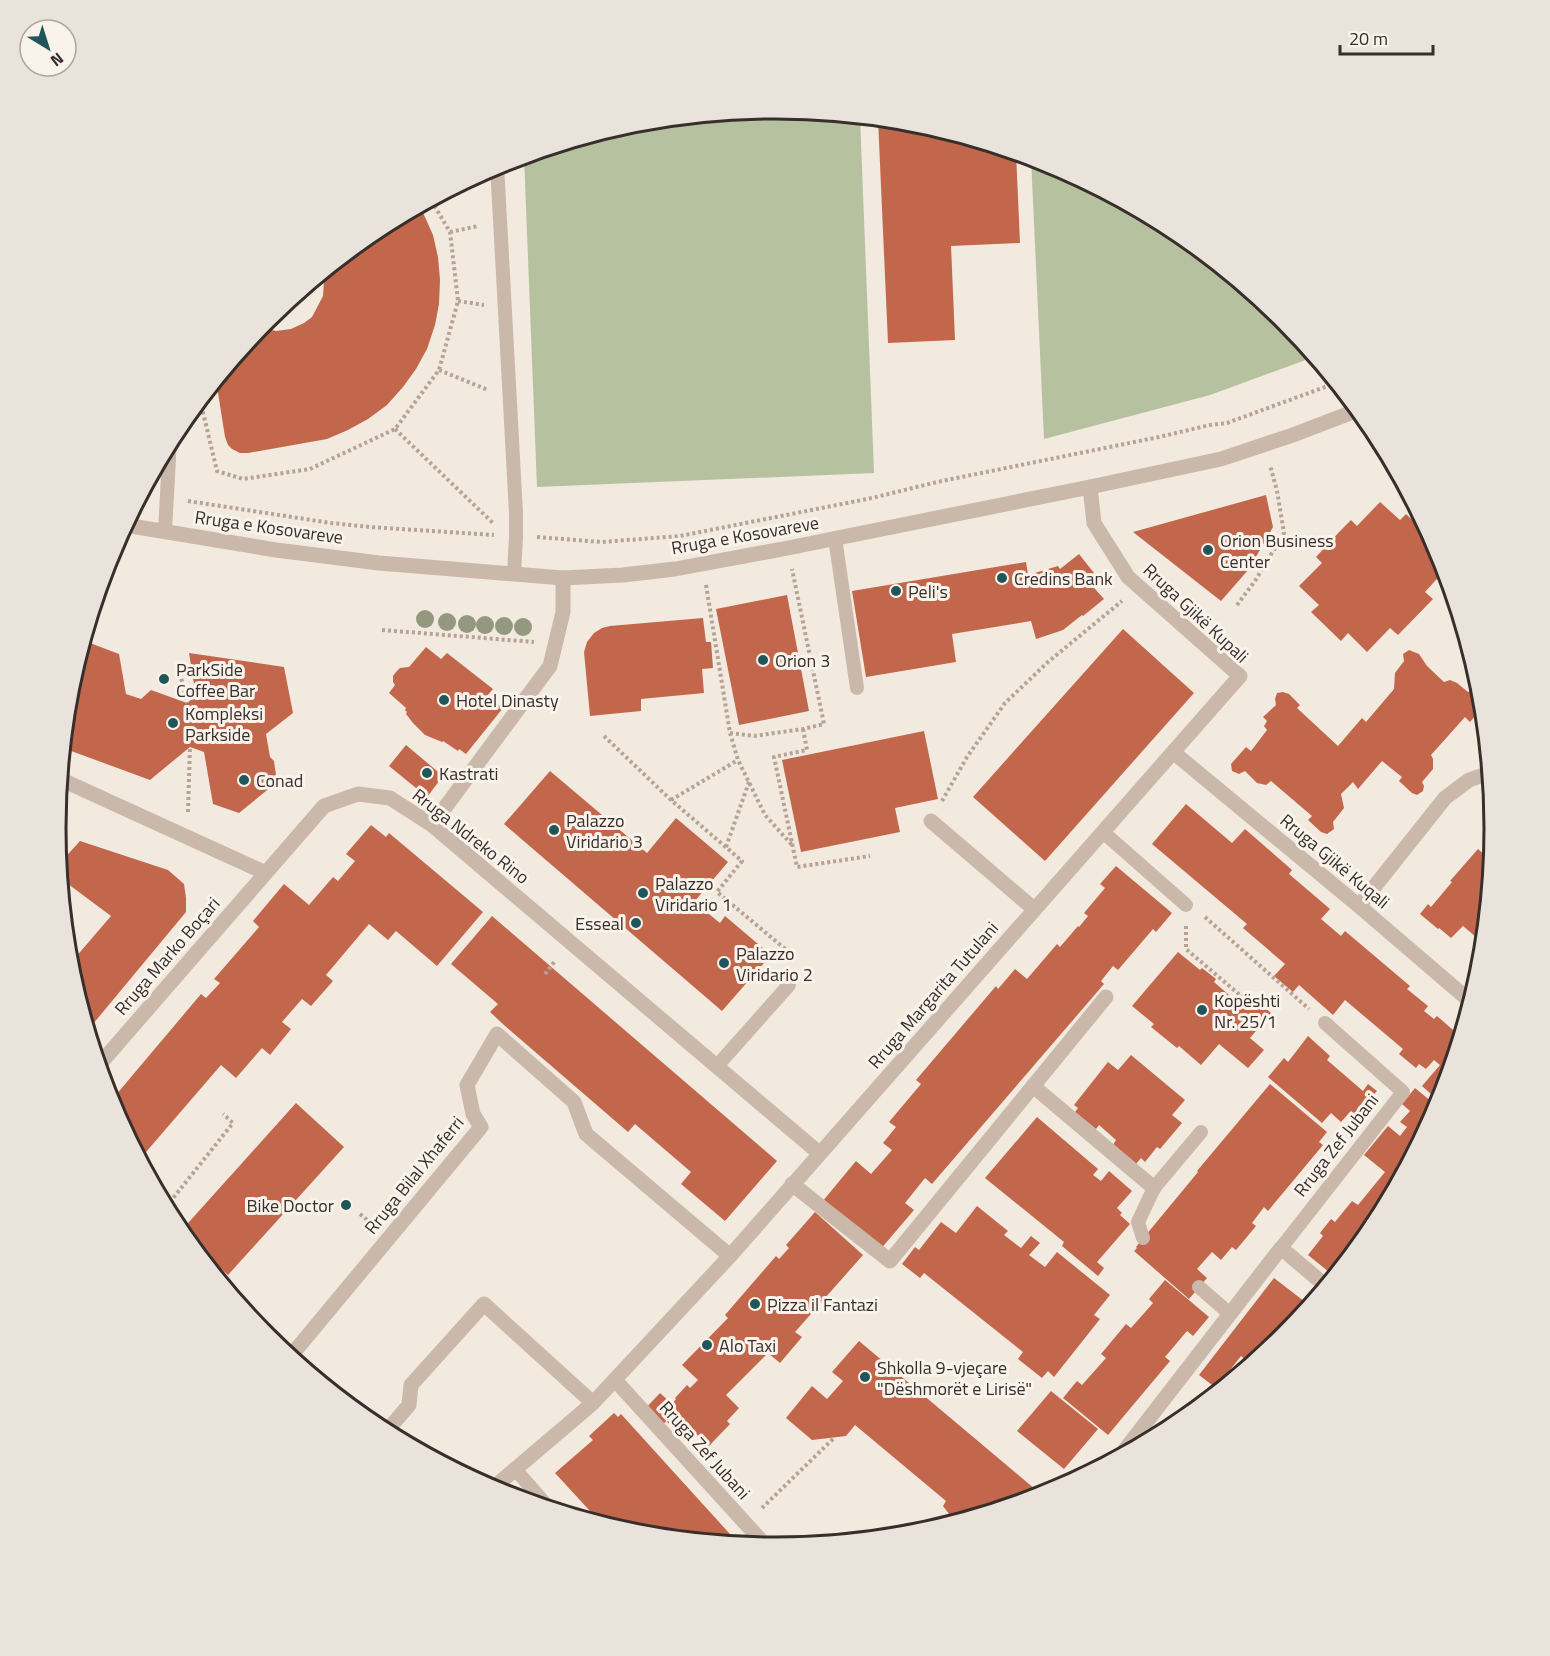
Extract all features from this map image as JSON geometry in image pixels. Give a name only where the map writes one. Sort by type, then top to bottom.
[{"type":"street","name":"Rruga e Kosovareve","points":[[134,526],[276,550],[368,561],[563,578],[623,575],[703,564],[788,548],[1221,459],[1350,413]]},
{"type":"street","name":"Rruga Gjikë Kupali","points":[[1090,487],[1094,523],[1128,577],[1240,676],[1173,752]]},
{"type":"street","points":[[432,825],[550,666],[563,612],[563,578]]},
{"type":"street","name":"Rruga Margarita Tutulani","points":[[500,1481],[593,1403],[730,1256],[1173,752]]},
{"type":"street","name":"Rruga Gjikë Kuqali","points":[[1173,752],[1464,996]]},
{"type":"street","points":[[1359,906],[1445,798],[1469,780],[1481,776]]},
{"type":"street","points":[[68,783],[266,873]]},
{"type":"street","name":"Rruga Ndreko Rino","points":[[266,873],[324,806],[358,794],[390,798],[432,825],[819,1153]]},
{"type":"street","points":[[931,821],[1034,909]]},
{"type":"street","name":"Rruga Marko Boçari","points":[[105,1058],[266,873]]},
{"type":"street","points":[[792,1184],[890,1261],[1106,997]]},
{"type":"street","name":"Rruga Bilal Xhaferri","points":[[296,1350],[481,1126],[473,1114],[467,1085],[497,1034],[574,1102],[586,1134],[730,1256]]},
{"type":"street","points":[[1033,1086],[1154,1188]]},
{"type":"street","points":[[1281,1248],[1320,1281]]},
{"type":"street","name":"Rruga Zef Jubani","points":[[1132,1440],[1281,1248]]},
{"type":"street","points":[[392,1425],[409,1406],[411,1385],[484,1304],[593,1403]]},
{"type":"street","name":"Rruga Zef Jubani","points":[[615,1380],[757,1536]]},
{"type":"lane","points":[[498,176],[510,399],[514,574]]},
{"type":"lane","points":[[165,531],[169,460]]},
{"type":"lane","points":[[835,538],[857,688]]},
{"type":"lane","points":[[1103,832],[1186,905]]},
{"type":"lane","points":[[717,1066],[789,985]]},
{"type":"lane","name":"Rruga Zef Jubani","points":[[1281,1248],[1403,1092],[1325,1023]]},
{"type":"lane","points":[[1143,1238],[1138,1222],[1154,1188],[1201,1132]]},
{"type":"lane","points":[[1199,1287],[1230,1314]]},
{"type":"lane","points":[[514,1469],[538,1496]]},
{"type":"path","points":[[203,413],[217,471],[243,478],[310,469],[395,429],[439,370],[458,301],[450,232],[435,206]]},
{"type":"path","points":[[450,232],[500,221]]},
{"type":"path","points":[[439,370],[510,399]]},
{"type":"path","points":[[167,498],[370,527],[602,542],[680,536],[1227,423],[1329,386]]},
{"type":"path","points":[[395,429],[512,536]]},
{"type":"path","points":[[1237,605],[1255,581],[1284,532],[1274,481]]},
{"type":"path","points":[[730,733],[754,736],[824,724],[788,548]]},
{"type":"path","points":[[703,564],[730,733],[738,760],[765,815],[792,845]]},
{"type":"path","points":[[931,821],[967,757],[1005,703],[1048,662],[1138,587]]},
{"type":"path","points":[[382,630],[556,643]]},
{"type":"path","points":[[180,673],[188,703]]},
{"type":"path","points":[[803,729],[807,750],[774,757],[797,867],[870,856]]},
{"type":"path","points":[[604,736],[671,800],[742,861],[717,892],[790,953],[789,985]]},
{"type":"path","points":[[187,836],[190,747]]},
{"type":"path","points":[[671,800],[738,760]]},
{"type":"path","points":[[726,847],[749,782]]},
{"type":"path","points":[[1186,905],[1197,909],[1325,1023]]},
{"type":"path","points":[[1185,924],[1186,949],[1241,996]]},
{"type":"path","points":[[545,974],[551,966]]},
{"type":"path","points":[[172,1200],[233,1123],[223,1114]]},
{"type":"path","points":[[745,1523],[835,1437]]},
{"type":"green space","points":[[775,119],[860,124],[874,473],[537,487],[524,165],[591,143],[682,125]]},
{"type":"green space","points":[[1031,168],[1089,192],[1169,238],[1242,295],[1307,360],[1210,395],[1044,439]]},
{"type":"building","points":[[878,127],[959,143],[1016,162],[1020,243],[951,246],[955,340],[888,343]]},
{"type":"building","points":[[423,213],[433,235],[438,257],[439,304],[427,349],[403,387],[387,405],[368,419],[327,439],[248,453],[240,453],[232,449],[225,437],[218,390],[271,330],[291,329],[304,323],[312,317],[323,296],[324,282],[381,238]]},
{"type":"building","name":"Orion Business Center","points":[[1266,495],[1273,527],[1249,569],[1221,601],[1133,532]]},
{"type":"building","points":[[1380,502],[1400,520],[1406,514],[1415,522],[1438,578],[1425,592],[1433,599],[1398,635],[1390,628],[1367,652],[1348,633],[1341,641],[1311,612],[1319,605],[1299,586],[1322,563],[1316,557],[1342,529],[1351,520],[1357,526]]},
{"type":"building","points":[[1079,554],[1094,573],[1087,580],[1104,599],[1063,630],[1036,639],[1031,621],[952,634],[956,662],[866,677],[852,591],[1026,562],[1028,575],[1058,566],[1060,569]]},
{"type":"building","name":"Orion 3","points":[[787,595],[809,711],[739,725],[716,609]]},
{"type":"building","points":[[703,618],[706,642],[711,642],[713,668],[702,669],[704,693],[641,699],[641,711],[590,716],[584,652],[587,642],[594,633],[610,626]]},
{"type":"building","points":[[1123,629],[1194,693],[1045,861],[973,797]]},
{"type":"building","name":"Kompleksi Parkside","points":[[90,643],[119,654],[126,694],[141,699],[151,690],[187,703],[196,696],[189,653],[284,667],[293,713],[266,734],[277,782],[239,813],[213,804],[204,752],[190,747],[150,780],[71,751]]},
{"type":"building","name":"Hotel Dinasty","points":[[426,647],[441,659],[447,653],[493,689],[487,696],[503,708],[466,754],[443,741],[425,735],[406,714],[406,708],[389,693],[395,685],[393,676],[396,672],[400,668],[409,667]]},
{"type":"building","points":[[1409,650],[1419,654],[1427,666],[1444,682],[1450,680],[1468,692],[1470,691],[1475,717],[1470,722],[1465,717],[1431,755],[1433,769],[1422,782],[1423,791],[1417,795],[1412,793],[1399,781],[1402,777],[1382,761],[1358,789],[1353,782],[1341,794],[1344,808],[1333,822],[1334,829],[1327,834],[1321,832],[1308,820],[1312,816],[1271,781],[1266,785],[1257,783],[1245,771],[1239,774],[1232,771],[1231,764],[1246,747],[1251,751],[1267,730],[1264,726],[1267,721],[1263,717],[1276,705],[1277,693],[1289,694],[1300,705],[1297,708],[1338,746],[1362,718],[1366,722],[1394,689],[1395,673],[1404,661],[1403,654]]},
{"type":"building","points":[[924,731],[938,799],[895,808],[900,832],[801,852],[782,760]]},
{"type":"building","points":[[406,745],[443,776],[427,797],[389,766]]},
{"type":"building","points":[[550,771],[647,853],[676,818],[728,862],[694,902],[720,923],[725,916],[771,955],[722,1011],[504,824]]},
{"type":"building","points":[[1186,804],[1232,843],[1245,829],[1292,870],[1289,874],[1330,909],[1321,919],[1341,936],[1345,931],[1410,986],[1407,989],[1428,1006],[1424,1011],[1434,1019],[1437,1016],[1454,1031],[1432,1095],[1422,1086],[1440,1065],[1434,1060],[1426,1069],[1419,1064],[1416,1068],[1399,1054],[1403,1049],[1345,1000],[1333,1015],[1299,985],[1293,992],[1274,976],[1285,964],[1243,928],[1247,924],[1152,844]]},
{"type":"building","points":[[371,825],[386,837],[389,833],[483,912],[437,966],[396,931],[388,940],[369,924],[326,975],[333,981],[311,1006],[302,999],[282,1022],[291,1029],[270,1055],[262,1048],[236,1078],[221,1065],[145,1153],[118,1093],[201,994],[206,998],[220,983],[214,979],[259,927],[253,921],[284,884],[309,905],[333,877],[338,881],[355,861],[346,854]]},
{"type":"building","points":[[80,841],[168,870],[184,884],[186,912],[94,1023],[78,955],[111,916],[69,885],[67,855]]},
{"type":"building","points":[[1478,849],[1483,853],[1475,936],[1463,926],[1451,938],[1420,914],[1428,904],[1431,907]]},
{"type":"building","points":[[1116,866],[1172,913],[1156,932],[1153,929],[1118,970],[1113,966],[1101,981],[1104,984],[932,1184],[925,1178],[905,1203],[914,1210],[879,1251],[822,1202],[856,1161],[871,1174],[892,1150],[883,1143],[896,1127],[889,1122],[921,1084],[916,1080],[996,986],[998,989],[1015,969],[1027,979],[1057,944],[1060,947],[1079,927],[1088,916],[1084,913],[1105,888],[1100,884]]},
{"type":"building","points":[[492,916],[777,1161],[725,1221],[681,1184],[691,1172],[635,1124],[628,1132],[504,1025],[490,1012],[498,1004],[451,964]]},
{"type":"building","name":"Kopështi Nr. 25/1","points":[[1178,952],[1200,970],[1202,968],[1216,979],[1214,982],[1236,1001],[1245,991],[1271,1013],[1250,1038],[1264,1050],[1248,1068],[1219,1044],[1201,1065],[1179,1046],[1177,1048],[1151,1027],[1154,1024],[1132,1006]]},
{"type":"building","points":[[1308,1036],[1330,1056],[1327,1060],[1363,1091],[1368,1084],[1377,1091],[1356,1115],[1351,1111],[1341,1122],[1331,1113],[1322,1123],[1268,1077],[1284,1058],[1288,1062]]},
{"type":"building","points":[[1131,1055],[1185,1100],[1172,1115],[1182,1123],[1160,1149],[1157,1147],[1145,1162],[1141,1158],[1136,1164],[1113,1145],[1116,1140],[1099,1125],[1096,1129],[1075,1112],[1078,1108],[1074,1105],[1108,1062],[1118,1070]]},
{"type":"building","points":[[1270,1084],[1327,1132],[1319,1142],[1323,1145],[1268,1211],[1264,1207],[1252,1223],[1256,1226],[1236,1250],[1232,1247],[1221,1260],[1212,1252],[1197,1269],[1207,1278],[1189,1299],[1134,1251]]},
{"type":"building","points":[[1415,1088],[1430,1100],[1389,1183],[1365,1222],[1328,1271],[1308,1255],[1323,1236],[1320,1233],[1331,1219],[1335,1222],[1352,1201],[1358,1205],[1385,1172],[1364,1155],[1388,1126],[1400,1136],[1407,1127],[1400,1122],[1410,1111],[1402,1104]]},
{"type":"building","points":[[296,1103],[344,1147],[228,1275],[213,1260],[187,1224]]},
{"type":"building","points":[[1037,1117],[1098,1169],[1093,1175],[1101,1181],[1109,1171],[1132,1191],[1117,1208],[1122,1213],[1120,1215],[1130,1224],[1097,1262],[1104,1268],[1098,1276],[1062,1246],[1064,1242],[985,1178]]},
{"type":"building","points":[[977,1206],[1008,1231],[1004,1235],[1021,1248],[1031,1236],[1040,1243],[1029,1255],[1045,1267],[1057,1252],[1110,1295],[1094,1315],[1100,1319],[1054,1377],[1048,1371],[1042,1378],[1018,1359],[1023,1352],[924,1273],[920,1278],[902,1264],[915,1247],[919,1250],[941,1222],[956,1233]]},
{"type":"building","points":[[815,1212],[863,1255],[795,1332],[802,1337],[780,1363],[768,1353],[726,1395],[739,1408],[727,1421],[730,1424],[709,1446],[695,1433],[688,1441],[666,1421],[661,1427],[644,1410],[660,1393],[672,1404],[687,1385],[690,1388],[698,1380],[682,1365],[728,1318],[725,1315],[776,1256],[779,1259],[789,1248],[786,1245]]},
{"type":"building","points":[[1274,1278],[1303,1300],[1244,1359],[1241,1356],[1228,1373],[1213,1385],[1199,1375]]},
{"type":"building","points":[[1165,1280],[1209,1317],[1193,1336],[1187,1331],[1165,1357],[1170,1361],[1108,1435],[1063,1398],[1077,1381],[1082,1385],[1106,1358],[1101,1354],[1126,1324],[1131,1328],[1153,1303],[1149,1299]]},
{"type":"building","points":[[859,1341],[1033,1488],[948,1515],[943,1506],[946,1501],[855,1425],[846,1436],[812,1440],[786,1418],[812,1386],[827,1399],[843,1381],[832,1372]]},
{"type":"building","points":[[1051,1391],[1098,1429],[1064,1469],[1017,1431]]},
{"type":"building","points":[[614,1413],[618,1417],[621,1414],[731,1535],[682,1531],[592,1513],[555,1473],[593,1440],[589,1436]]},
{"type":"place","name":"Orion Business Center","points":[[1208,550]]},
{"type":"place","name":"Credins Bank","points":[[1002,578]]},
{"type":"place","name":"Peli's","points":[[896,591]]},
{"type":"place","name":"Orion 3","points":[[763,660]]},
{"type":"place","name":"ParkSide Coffee Bar","points":[[164,679]]},
{"type":"place","name":"Hotel Dinasty","points":[[444,700]]},
{"type":"place","name":"Kompleksi Parkside","points":[[173,723]]},
{"type":"place","name":"Kastrati","points":[[427,773]]},
{"type":"place","name":"Conad","points":[[244,780]]},
{"type":"place","name":"Palazzo Viridario 3","points":[[554,830]]},
{"type":"place","name":"Palazzo Viridario 1","points":[[643,893]]},
{"type":"place","name":"Esseal","points":[[636,923]]},
{"type":"place","name":"Palazzo Viridario 2","points":[[724,963]]},
{"type":"place","name":"Kopështi Nr. 25/1","points":[[1202,1010]]},
{"type":"place","name":"Bike Doctor","points":[[346,1205]]},
{"type":"place","name":"Pizza il Fantazi","points":[[755,1304]]},
{"type":"place","name":"Alo Taxi","points":[[707,1345]]},
{"type":"place","name":"Shkolla 9-vjeçare \"Dëshmorët e Lirisë\"","points":[[865,1377]]}]
